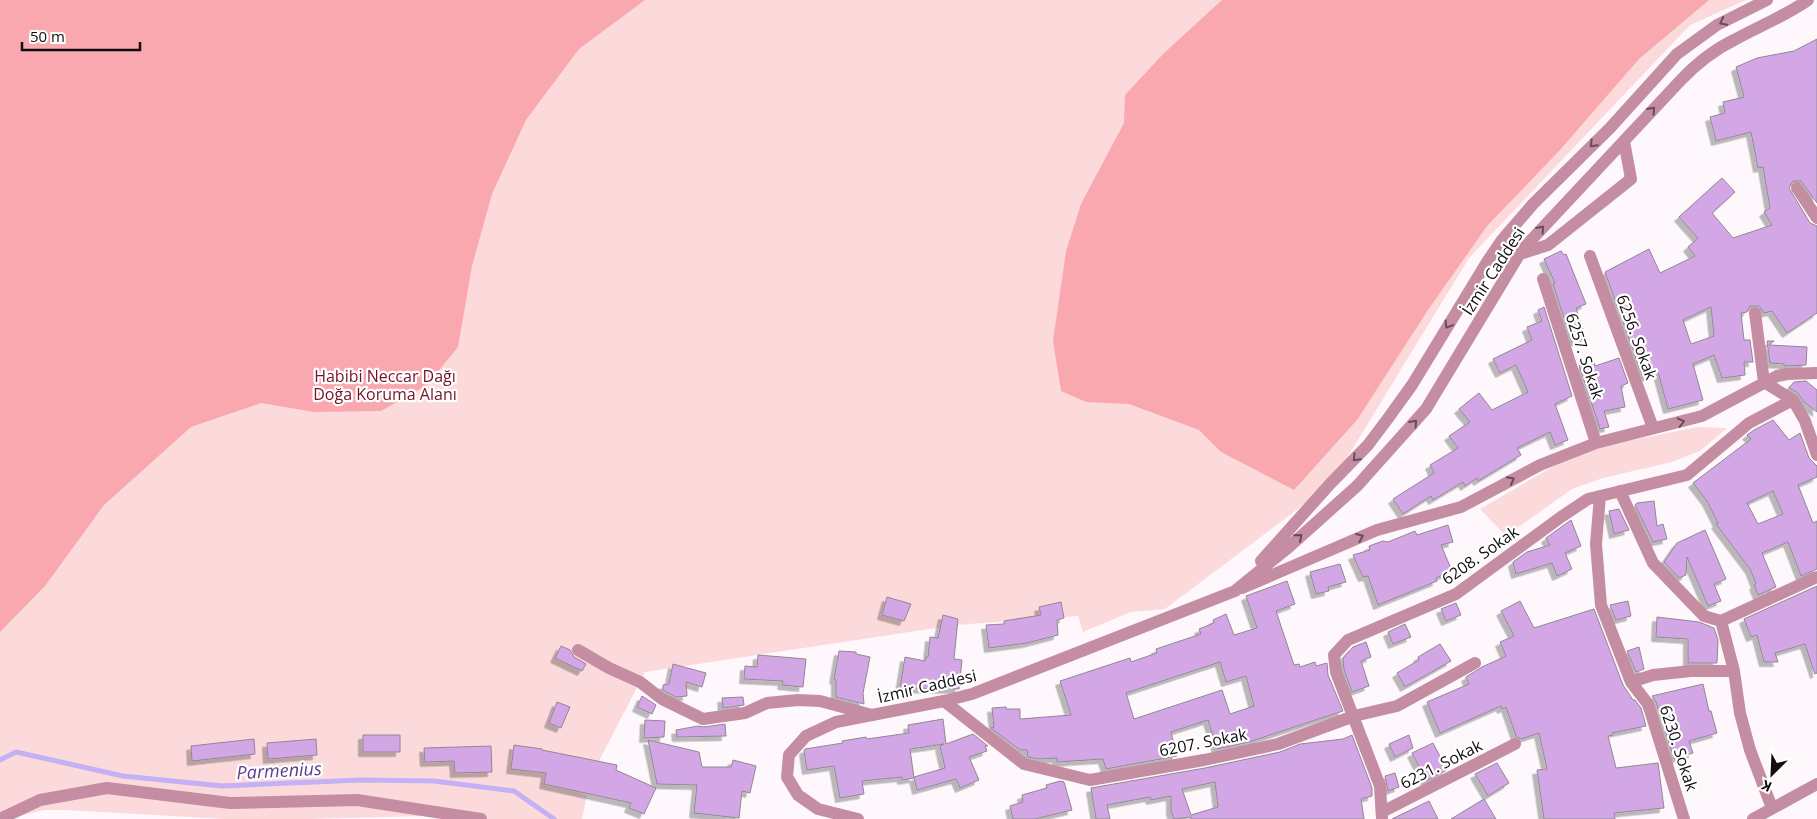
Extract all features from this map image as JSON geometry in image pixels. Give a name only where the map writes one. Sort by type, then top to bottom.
[{"type":"street","name":"İzmir Caddesi","points":[[1235,591],[1330,484],[1368,445],[1412,385],[1502,240],[1533,204],[1610,128],[1677,54],[1717,25],[1766,0]]},
{"type":"street","name":"İzmir Caddesi","points":[[858,819],[818,809],[798,795],[787,777],[789,755],[806,736],[836,722],[944,702],[972,694],[1235,591],[1357,486],[1426,409],[1520,254],[1538,231],[1680,81],[1703,60],[1735,39],[1774,21],[1808,0]]},
{"type":"street","points":[[1520,254],[1548,245],[1631,179],[1624,141]]},
{"type":"street","points":[[1797,188],[1817,218]]},
{"type":"street","name":"6256. Sokak","points":[[1590,256],[1653,428]]},
{"type":"street","name":"6257. Sokak","points":[[1543,279],[1596,443]]},
{"type":"street","points":[[1755,313],[1764,382]]},
{"type":"street","points":[[1235,591],[1377,530],[1461,507],[1540,465],[1596,443],[1702,416],[1764,382],[1787,374],[1817,373]]},
{"type":"street","points":[[1764,382],[1793,400],[1804,421],[1817,455]]},
{"type":"street","name":"6208. Sokak","points":[[1382,816],[1380,786],[1336,672],[1334,655],[1348,640],[1456,594],[1588,499],[1687,475],[1749,423],[1793,400]]},
{"type":"street","points":[[1620,491],[1653,563],[1704,616],[1722,621],[1817,578]]},
{"type":"street","name":"6230. Sokak","points":[[1600,496],[1596,544],[1601,605],[1631,682],[1648,704],[1684,819]]},
{"type":"street","points":[[1722,621],[1734,670],[1740,713],[1750,750],[1772,808]]},
{"type":"street","points":[[578,650],[609,668],[640,682],[662,699],[703,719],[745,713],[767,704],[798,700],[820,701],[872,715]]},
{"type":"street","name":"6207. Sokak","points":[[944,702],[1024,764],[1090,780],[1204,760],[1278,744],[1354,716],[1397,706],[1475,663]]},
{"type":"street","points":[[1631,682],[1653,675],[1691,671],[1734,670]]},
{"type":"street","name":"6231. Sokak","points":[[1382,816],[1515,744]]},
{"type":"street","points":[[1753,819],[1817,784]]},
{"type":"street","points":[[0,819],[40,800],[107,788],[230,803],[358,800],[481,819]]},
{"type":"green space","name":"Habibi Neccar Dağı Doğa Koruma Alanı","points":[[0,0],[1746,0],[1690,25],[1469,258],[1331,484],[1165,609],[1131,612],[1083,632],[1078,616],[956,625],[645,672],[582,794],[587,795],[582,819],[447,819],[424,816],[225,819],[44,810],[0,819]]},
{"type":"green space","points":[[0,0],[645,0],[579,49],[526,120],[492,194],[472,266],[458,347],[427,385],[381,411],[314,412],[261,403],[191,427],[104,505],[45,586],[0,632]]},
{"type":"green space","points":[[1222,0],[1709,0],[1639,59],[1560,150],[1487,226],[1428,310],[1357,420],[1294,490],[1221,452],[1199,430],[1129,404],[1086,402],[1061,391],[1053,341],[1066,251],[1081,204],[1124,123],[1125,95],[1164,53]]},
{"type":"green space","points":[[1697,427],[1727,428],[1700,451],[1672,462],[1603,478],[1572,489],[1506,536],[1480,509],[1552,467],[1597,447]]},
{"type":"building","points":[[1817,39],[1817,203],[1801,181],[1793,181],[1789,188],[1810,223],[1817,226],[1817,313],[1787,333],[1772,311],[1764,313],[1759,306],[1750,306],[1747,312],[1741,313],[1744,340],[1750,340],[1753,362],[1744,362],[1745,375],[1722,378],[1714,355],[1693,364],[1703,400],[1668,409],[1658,372],[1643,378],[1605,272],[1649,249],[1660,273],[1695,256],[1688,247],[1698,238],[1679,217],[1722,178],[1735,192],[1712,213],[1733,238],[1772,225],[1764,212],[1770,208],[1763,167],[1758,168],[1751,132],[1716,141],[1710,117],[1725,113],[1723,102],[1744,97],[1736,67],[1757,58],[1794,51]],"holes":[[[1711,307],[1714,336],[1691,344],[1683,320]]]},
{"type":"building","points":[[1561,251],[1564,255],[1566,254],[1586,304],[1576,308],[1586,338],[1572,343],[1553,284],[1555,283],[1544,259]]},
{"type":"building","points":[[1544,307],[1572,396],[1555,404],[1568,440],[1555,445],[1550,432],[1517,448],[1521,455],[1478,481],[1477,478],[1465,486],[1463,482],[1433,500],[1431,496],[1403,514],[1393,499],[1434,473],[1430,465],[1458,448],[1449,436],[1470,422],[1459,409],[1479,393],[1492,410],[1528,392],[1516,365],[1500,373],[1493,359],[1532,340],[1527,327],[1542,321],[1538,310]]},
{"type":"building","points":[[1767,341],[1774,341],[1769,345],[1807,347],[1806,365],[1784,366],[1784,364],[1770,363]]},
{"type":"building","points":[[1619,358],[1628,383],[1621,386],[1625,407],[1604,411],[1609,427],[1600,429],[1579,365],[1594,362],[1595,366]]},
{"type":"building","points":[[1806,381],[1817,390],[1817,412],[1803,401],[1798,393],[1789,388],[1794,382]]},
{"type":"building","points":[[1773,420],[1789,440],[1800,433],[1809,458],[1817,466],[1817,477],[1798,485],[1813,523],[1817,521],[1817,569],[1801,576],[1788,542],[1762,553],[1776,587],[1758,595],[1750,569],[1716,524],[1718,523],[1707,501],[1693,483],[1751,439],[1747,435]],"holes":[[[1773,491],[1783,514],[1758,524],[1747,503]]]},
{"type":"building","points":[[1654,501],[1657,526],[1663,524],[1667,539],[1653,542],[1635,505],[1637,503]]},
{"type":"building","points":[[1619,509],[1629,530],[1614,534],[1609,511]]},
{"type":"building","points":[[1571,520],[1581,546],[1565,553],[1572,569],[1557,576],[1552,563],[1516,574],[1513,562],[1527,552],[1550,545],[1546,538]]},
{"type":"building","points":[[1448,525],[1453,542],[1441,545],[1452,571],[1436,578],[1437,581],[1378,605],[1368,576],[1363,577],[1353,555],[1370,550],[1369,546],[1383,541],[1388,542],[1415,531],[1417,535]]},
{"type":"building","points":[[1705,530],[1726,579],[1714,584],[1721,601],[1708,606],[1687,557],[1686,575],[1679,578],[1664,562],[1677,543]]},
{"type":"building","points":[[1340,564],[1346,582],[1328,587],[1329,591],[1316,594],[1310,572]]},
{"type":"building","points":[[1287,581],[1295,604],[1276,611],[1294,665],[1299,664],[1300,667],[1315,662],[1316,666],[1327,663],[1328,675],[1343,711],[1249,742],[1217,749],[1208,720],[1171,732],[1177,756],[1106,769],[1103,759],[1057,762],[1057,758],[1039,759],[1028,757],[1027,750],[1020,750],[991,728],[994,727],[992,708],[1020,709],[1020,719],[1071,715],[1060,681],[1130,658],[1131,662],[1157,653],[1156,649],[1201,634],[1199,629],[1214,623],[1213,620],[1226,614],[1234,635],[1257,628],[1246,596]],"holes":[[[1220,662],[1226,682],[1246,676],[1254,706],[1230,714],[1222,690],[1134,719],[1126,693]]]},
{"type":"building","points":[[1817,586],[1817,673],[1815,674],[1805,644],[1775,653],[1778,662],[1764,662],[1757,635],[1751,637],[1744,619]]},
{"type":"building","points":[[887,597],[911,604],[904,621],[882,615]]},
{"type":"building","points":[[1520,601],[1534,628],[1594,609],[1623,685],[1641,708],[1646,726],[1612,733],[1613,735],[1608,736],[1616,768],[1658,763],[1664,808],[1614,813],[1615,819],[1544,819],[1537,770],[1547,769],[1539,733],[1521,739],[1516,736],[1506,707],[1502,709],[1501,706],[1440,733],[1427,702],[1469,684],[1466,677],[1506,656],[1500,642],[1514,636],[1501,611]]},
{"type":"building","points":[[1628,601],[1631,616],[1616,620],[1610,605]]},
{"type":"building","points":[[1061,602],[1064,618],[1057,620],[1058,635],[1027,643],[989,648],[986,625],[1004,624],[1004,621],[1041,615],[1039,607]]},
{"type":"building","points":[[1456,603],[1461,615],[1446,621],[1441,609]]},
{"type":"building","points":[[943,615],[958,619],[954,659],[962,660],[959,689],[900,688],[905,657],[925,661],[926,657],[928,657],[930,637],[938,638]]},
{"type":"building","points":[[1657,617],[1699,622],[1714,628],[1718,640],[1717,663],[1688,663],[1688,639],[1656,637]]},
{"type":"building","points":[[1405,624],[1411,637],[1393,644],[1388,632]]},
{"type":"building","points":[[1366,642],[1371,657],[1361,661],[1369,686],[1352,692],[1344,670],[1343,658],[1353,647]]},
{"type":"building","points":[[1440,644],[1451,661],[1405,687],[1397,673],[1419,660],[1418,657]]},
{"type":"building","points":[[561,646],[570,650],[574,657],[586,664],[582,671],[555,658]]},
{"type":"building","points":[[1639,647],[1644,669],[1636,672],[1627,651]]},
{"type":"building","points":[[839,651],[856,652],[856,654],[870,657],[863,693],[864,704],[836,697],[836,680],[834,679]]},
{"type":"building","points":[[758,655],[806,659],[803,687],[782,685],[783,681],[744,679],[745,666],[757,667]]},
{"type":"building","points":[[673,664],[706,673],[702,687],[686,682],[687,696],[676,697],[663,690],[663,685],[669,684]]},
{"type":"building","points":[[1703,684],[1709,711],[1711,711],[1717,733],[1689,741],[1693,753],[1674,759],[1656,702],[1652,696]]},
{"type":"building","points":[[642,696],[656,705],[652,714],[637,707]]},
{"type":"building","points":[[743,697],[744,705],[723,708],[722,698]]},
{"type":"building","points":[[557,702],[570,707],[561,728],[549,723]]},
{"type":"building","points":[[943,719],[946,744],[973,734],[988,746],[985,746],[987,751],[969,757],[979,780],[960,788],[956,779],[917,790],[914,777],[945,768],[940,746],[944,744],[910,749],[914,778],[902,780],[902,777],[862,781],[864,794],[840,798],[834,766],[807,770],[805,749],[866,737],[867,739],[909,733],[908,725]]},
{"type":"building","points":[[645,720],[665,721],[664,737],[644,738]]},
{"type":"building","points":[[725,724],[726,736],[677,737],[676,730]]},
{"type":"building","points":[[363,735],[400,735],[400,752],[363,752]]},
{"type":"building","points":[[1352,735],[1372,788],[1372,796],[1361,799],[1364,819],[1191,819],[1191,817],[1174,819],[1171,811],[1171,796],[1151,800],[1150,797],[1107,805],[1110,819],[1096,819],[1091,788],[1205,768],[1280,752],[1300,744],[1343,739]],"holes":[[[1215,782],[1218,807],[1191,815],[1182,789]]]},
{"type":"building","points":[[1409,735],[1413,748],[1395,757],[1389,744]]},
{"type":"building","points":[[254,739],[255,754],[192,761],[191,746]]},
{"type":"building","points":[[316,739],[317,755],[268,759],[267,743]]},
{"type":"building","points":[[648,740],[699,752],[702,767],[731,767],[733,760],[756,766],[750,793],[742,791],[739,818],[694,813],[697,785],[657,784]]},
{"type":"building","points":[[1433,743],[1447,770],[1426,781],[1412,753]]},
{"type":"building","points":[[514,745],[617,765],[616,770],[656,788],[644,814],[629,808],[631,803],[544,784],[546,773],[511,769]]},
{"type":"building","points":[[491,746],[492,772],[455,773],[454,761],[425,762],[424,748]]},
{"type":"building","points":[[1497,763],[1509,783],[1488,796],[1475,774]]},
{"type":"building","points":[[1395,773],[1399,787],[1388,791],[1385,776]]},
{"type":"building","points":[[1060,781],[1064,782],[1072,810],[1035,819],[1013,819],[1010,806],[1023,802],[1022,795],[1047,788],[1046,785]]},
{"type":"building","points":[[1484,799],[1496,819],[1451,819]]},
{"type":"building","points":[[1429,801],[1438,819],[1392,819]]},
{"type":"waterway","name":"Parmenius","points":[[0,760],[16,752],[123,776],[222,786],[361,780],[434,781],[514,791],[554,819]]}]
